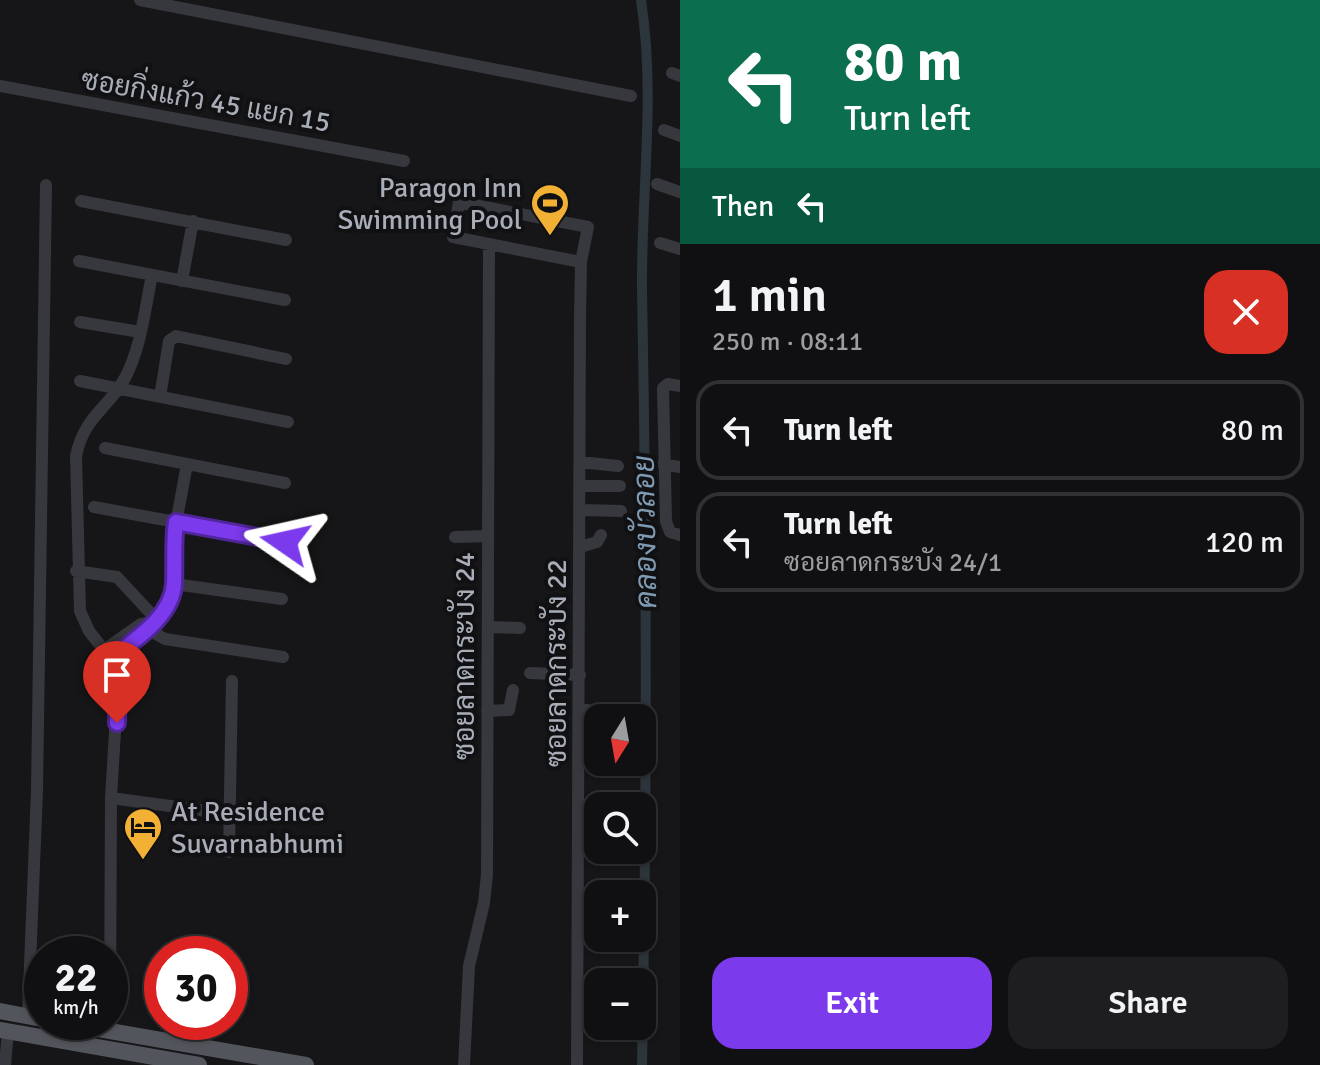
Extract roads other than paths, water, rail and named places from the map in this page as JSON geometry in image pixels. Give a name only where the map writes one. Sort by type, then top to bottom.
[{"type":"main road","points":[[0,1011],[24,1016]]},
{"type":"main road","points":[[128,1027],[306,1065]]},
{"type":"main road","points":[[4,1030],[199,1065]]},
{"type":"street","points":[[140,0],[631,96]]},
{"type":"street","name":"ซอยกิ่งแก้ว 45 แยก 15","points":[[0,86],[404,161]]},
{"type":"street","points":[[664,130],[680,136]]},
{"type":"street","points":[[657,184],[680,192]]},
{"type":"street","points":[[36,936],[46,185]]},
{"type":"street","points":[[81,201],[286,240]]},
{"type":"street","name":"ซอยลาดกระบัง 22","points":[[489,244],[453,237],[459,202],[588,227],[581,262],[577,1065]]},
{"type":"street","points":[[182,281],[193,221]]},
{"type":"street","points":[[660,243],[680,249]]},
{"type":"street","points":[[489,244],[581,262]]},
{"type":"street","name":"ซอยลาดกระบัง 24","points":[[464,1065],[469,966],[486,892],[489,244]]},
{"type":"street","points":[[79,261],[285,300]]},
{"type":"street","points":[[110,936],[111,798],[119,698],[117,674],[108,655],[83,621],[76,571],[76,456],[80,433],[98,408],[118,389],[130,366],[152,275]]},
{"type":"street","points":[[80,322],[140,332]]},
{"type":"street","points":[[160,397],[169,341],[176,336],[286,359]]},
{"type":"street","points":[[80,381],[288,422]]},
{"type":"street","points":[[680,386],[668,384],[663,388],[667,527],[670,532],[680,535]]},
{"type":"street","points":[[105,448],[285,483]]},
{"type":"street","points":[[580,462],[618,466]]},
{"type":"street","points":[[108,655],[149,624],[169,603],[174,584],[172,556],[176,522],[187,464]]},
{"type":"street","points":[[663,464],[680,467]]},
{"type":"street","points":[[580,486],[620,486]]},
{"type":"street","points":[[94,507],[285,542]]},
{"type":"street","points":[[580,510],[621,511]]},
{"type":"street","points":[[580,547],[594,544],[601,535]]},
{"type":"street","points":[[455,537],[488,536]]},
{"type":"street","points":[[76,571],[117,577],[149,624],[165,639],[283,657]]},
{"type":"street","points":[[174,584],[282,599]]},
{"type":"street","points":[[489,627],[520,628]]},
{"type":"street","points":[[556,674],[558,640]]},
{"type":"street","points":[[530,673],[580,675]]},
{"type":"street","points":[[229,852],[232,681]]},
{"type":"street","points":[[487,711],[511,708],[513,690]]},
{"type":"street","points":[[580,709],[584,710]]},
{"type":"street","points":[[111,798],[229,814]]},
{"type":"street","points":[[579,835],[584,836]]},
{"type":"street","points":[[578,1024],[584,1023]]},
{"type":"street","points":[[4,1030],[5,1065]]},
{"type":"waterway","name":"คลองบัวลอย","points":[[641,0],[648,109],[642,253],[646,678],[642,1065]]},
{"type":"place","name":"Paragon Inn Swimming Pool","points":[[550,237]]},
{"type":"place","name":"At Residence Suvarnabhumi","points":[[143,861]]}]
